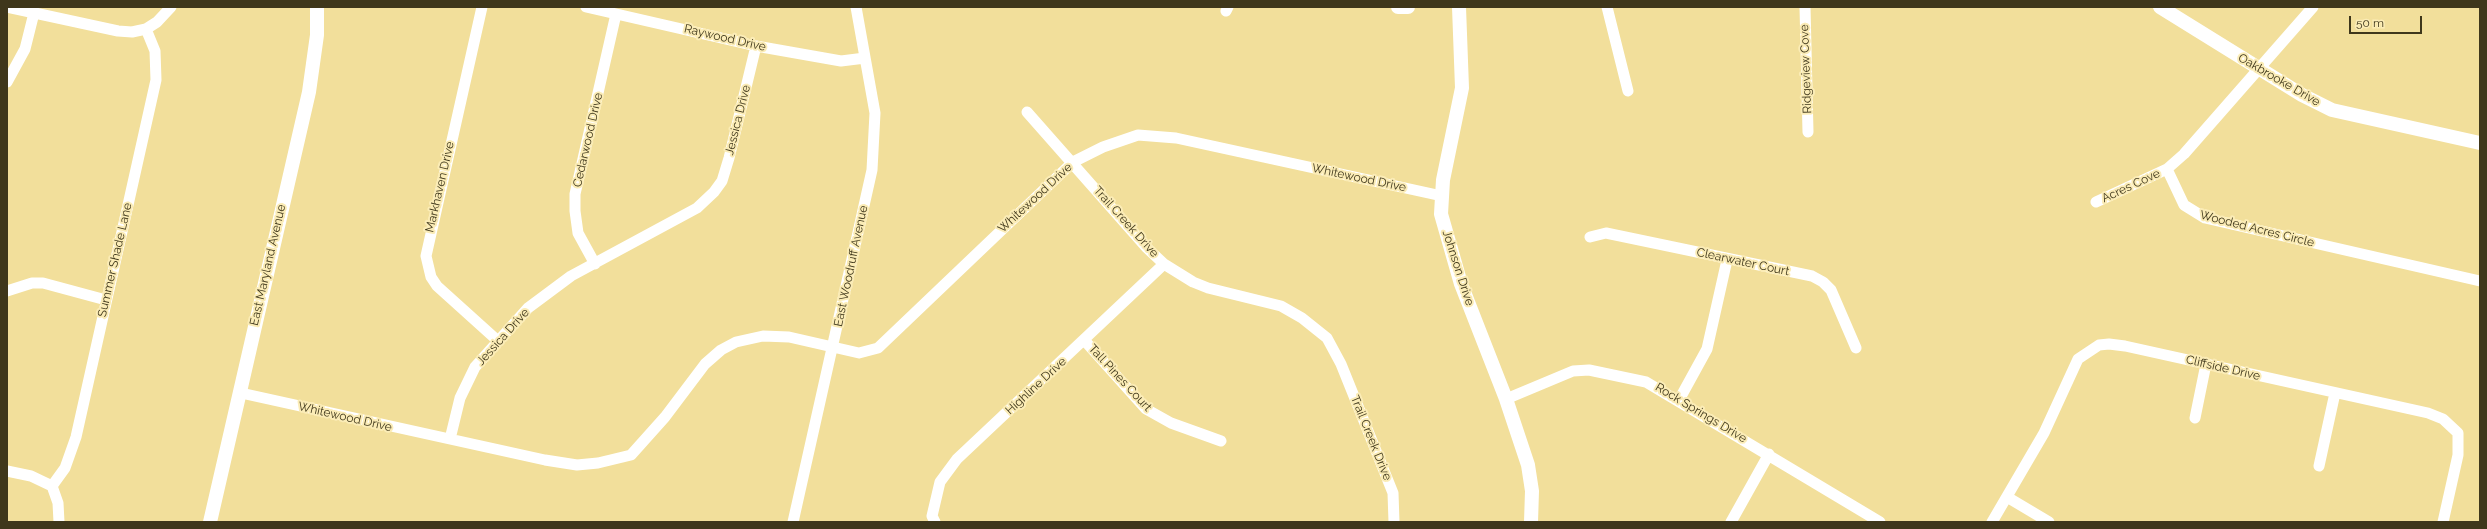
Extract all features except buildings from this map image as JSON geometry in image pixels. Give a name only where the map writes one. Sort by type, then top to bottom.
[{"type":"street","points":[[7,7],[118,31],[146,29],[157,22],[171,7]]},
{"type":"street","name":"East Maryland Avenue","points":[[210,522],[241,393],[256,318],[309,92],[316,42],[317,7]]},
{"type":"street","name":"Markhaven Drive","points":[[482,7],[426,256],[431,277],[437,286],[498,340]]},
{"type":"street","name":"Raywood Drive","points":[[586,7],[756,46],[841,61],[864,58]]},
{"type":"street","name":"East Woodruff Avenue","points":[[794,522],[872,170],[875,113],[856,7]]},
{"type":"street","points":[[1398,7],[1408,7]]},
{"type":"street","name":"Johnson Drive","points":[[1459,7],[1462,88],[1452,130],[1442,196],[1441,214],[1458,277],[1506,399],[1528,465],[1532,491],[1531,522]]},
{"type":"street","points":[[1607,7],[1628,91]]},
{"type":"street","name":"Ridgeview Cove","points":[[1804,7],[1808,132]]},
{"type":"street","name":"Oakbrooke Drive","points":[[2160,7],[2302,95],[2332,110],[2480,143]]},
{"type":"street","points":[[2167,169],[2184,154],[2313,7]]},
{"type":"street","points":[[7,82],[25,49],[34,13]]},
{"type":"street","name":"Cedarwood Drive","points":[[595,264],[578,233],[575,211],[576,194],[616,14]]},
{"type":"street","name":"Summer Shade Lane","points":[[52,486],[71,454],[156,80],[155,52],[146,29]]},
{"type":"street","name":"Jessica Drive","points":[[450,439],[456,412],[465,385],[475,367],[528,308],[549,291],[697,208],[714,192],[722,181],[729,158],[756,46]]},
{"type":"street","name":"Trail Creek Drive","points":[[1027,112],[1073,162],[1147,248],[1164,264],[1193,282],[1208,288],[1281,306],[1302,318],[1327,338],[1341,364],[1393,493],[1394,522]]},
{"type":"street","name":"Whitewood Drive","points":[[833,348],[859,353],[878,348],[1073,162],[1103,147],[1138,135],[1176,138],[1442,196]]},
{"type":"street","name":"Acres Cove","points":[[2096,202],[2167,169]]},
{"type":"street","name":"Wooded Acres Circle","points":[[2167,169],[2184,205],[2205,218],[2480,281]]},
{"type":"street","name":"Clearwater Court","points":[[1590,237],[1606,233],[1726,260],[1812,276],[1823,282],[1831,290],[1856,348]]},
{"type":"street","points":[[1679,400],[1707,349],[1726,260]]},
{"type":"street","name":"Highline Drive","points":[[935,522],[932,516],[940,482],[957,459],[1085,341],[1164,264]]},
{"type":"street","points":[[7,291],[32,283],[43,283],[106,300]]},
{"type":"street","points":[[450,439],[577,465],[631,455],[665,417],[705,364],[731,345],[763,336],[789,336],[833,348]]},
{"type":"street","name":"Tall Pines Court","points":[[1085,341],[1146,409],[1171,423],[1222,441]]},
{"type":"street","name":"Cliffside Drive","points":[[1992,522],[2044,432],[2078,359],[2087,351],[2099,345],[2125,346],[2428,413],[2451,425],[2458,433],[2458,455],[2443,522]]},
{"type":"street","points":[[2195,418],[2206,364]]},
{"type":"street","name":"Rock Springs Drive","points":[[1506,399],[1573,371],[1589,370],[1646,382],[1679,400],[1880,522]]},
{"type":"street","points":[[2319,466],[2335,392]]},
{"type":"street","name":"Whitewood Drive","points":[[241,393],[450,439]]},
{"type":"street","points":[[1731,522],[1769,454]]},
{"type":"street","points":[[7,471],[31,476],[52,486],[58,503],[59,522]]},
{"type":"street","points":[[2007,497],[2049,522]]}]
